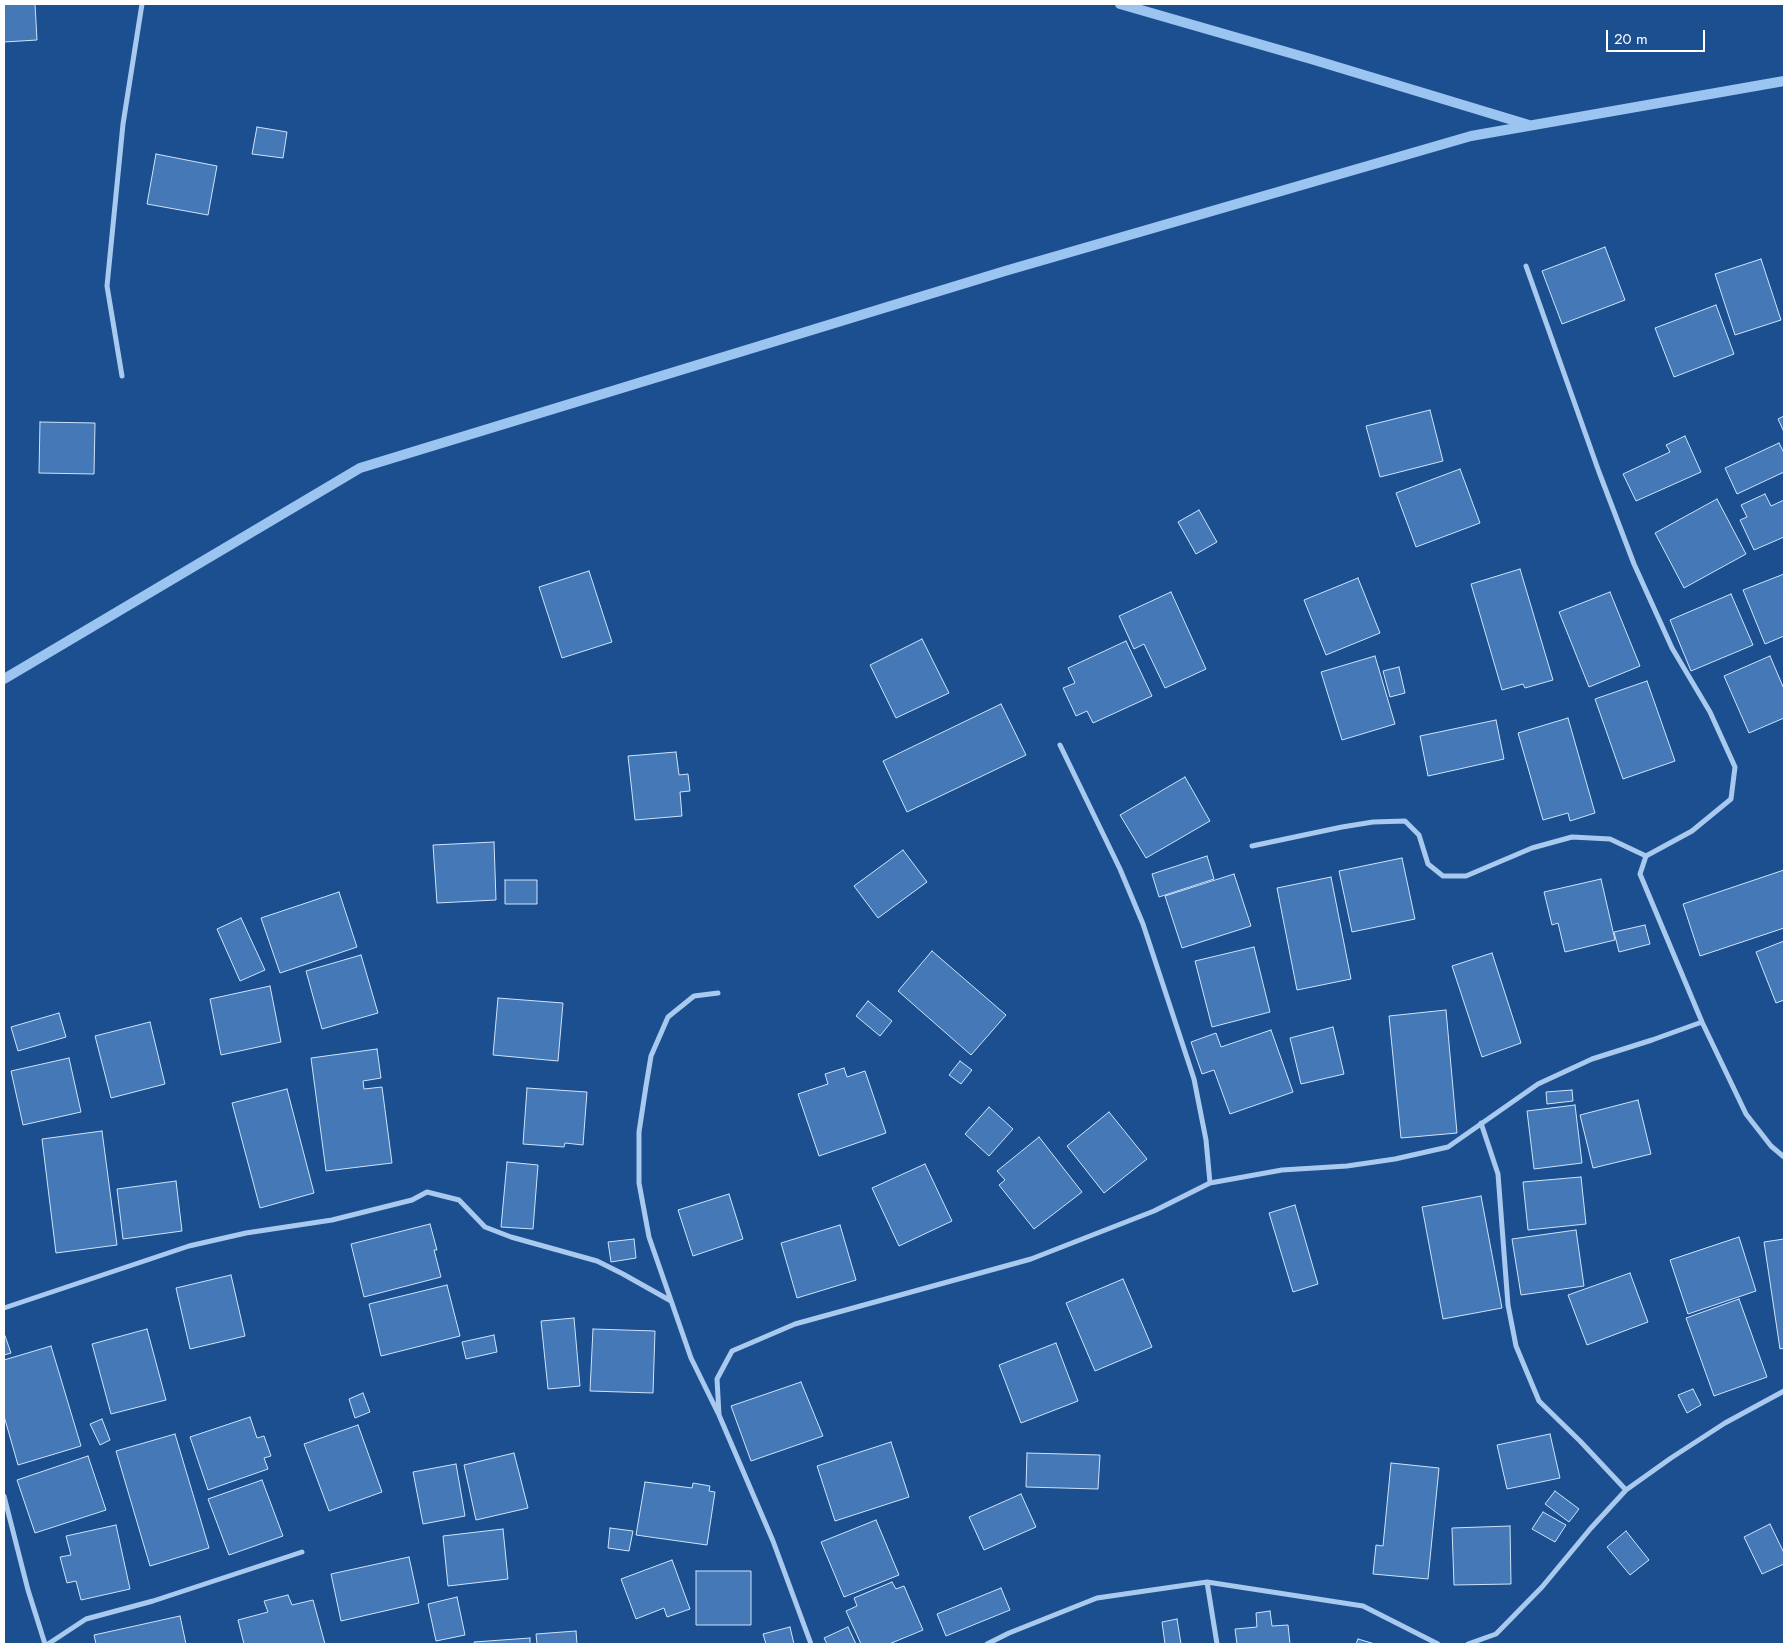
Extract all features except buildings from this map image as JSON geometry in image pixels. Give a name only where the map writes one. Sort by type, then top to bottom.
[{"type":"street","points":[[122,376],[107,286],[123,124],[142,4]]},
{"type":"street","points":[[1526,266],[1599,472],[1634,564],[1672,648],[1710,712],[1735,767],[1731,799],[1692,832],[1646,856],[1640,874],[1702,1022],[1746,1114],[1771,1146],[1784,1157]]},
{"type":"street","points":[[1060,745],[1120,869],[1143,924],[1194,1079],[1206,1140],[1210,1183]]},
{"type":"street","points":[[1252,846],[1373,822],[1405,821],[1419,835],[1428,864],[1443,876],[1466,876],[1532,848],[1572,838],[1610,839],[1646,856]]},
{"type":"street","points":[[718,993],[694,996],[668,1017],[651,1056],[639,1132],[639,1183],[649,1237],[691,1358],[719,1415],[773,1541],[811,1644]]},
{"type":"street","points":[[719,1415],[718,1379],[732,1351],[795,1324],[1031,1260],[1154,1211],[1210,1183],[1282,1170],[1347,1166],[1395,1159],[1448,1147],[1481,1122],[1538,1084],[1592,1059],[1702,1022]]},
{"type":"street","points":[[1481,1122],[1498,1174],[1508,1305],[1516,1346],[1539,1401],[1626,1490]]},
{"type":"street","points":[[4,1308],[189,1246],[246,1233],[332,1220],[412,1200],[427,1192],[459,1200],[485,1227],[511,1237],[597,1261],[671,1301]]},
{"type":"street","points":[[1468,1644],[1496,1634],[1542,1587],[1591,1528],[1626,1490],[1725,1423],[1784,1391]]},
{"type":"street","points":[[4,1496],[28,1590],[47,1644],[86,1619],[153,1600],[302,1552]]},
{"type":"street","points":[[986,1644],[1097,1598],[1207,1582],[1363,1606],[1438,1644]]},
{"type":"street","points":[[1207,1582],[1217,1644]]},
{"type":"waterway","points":[[1120,4],[1529,125]]},
{"type":"waterway","points":[[4,679],[360,468],[1005,271],[1471,136],[1784,81]]}]
